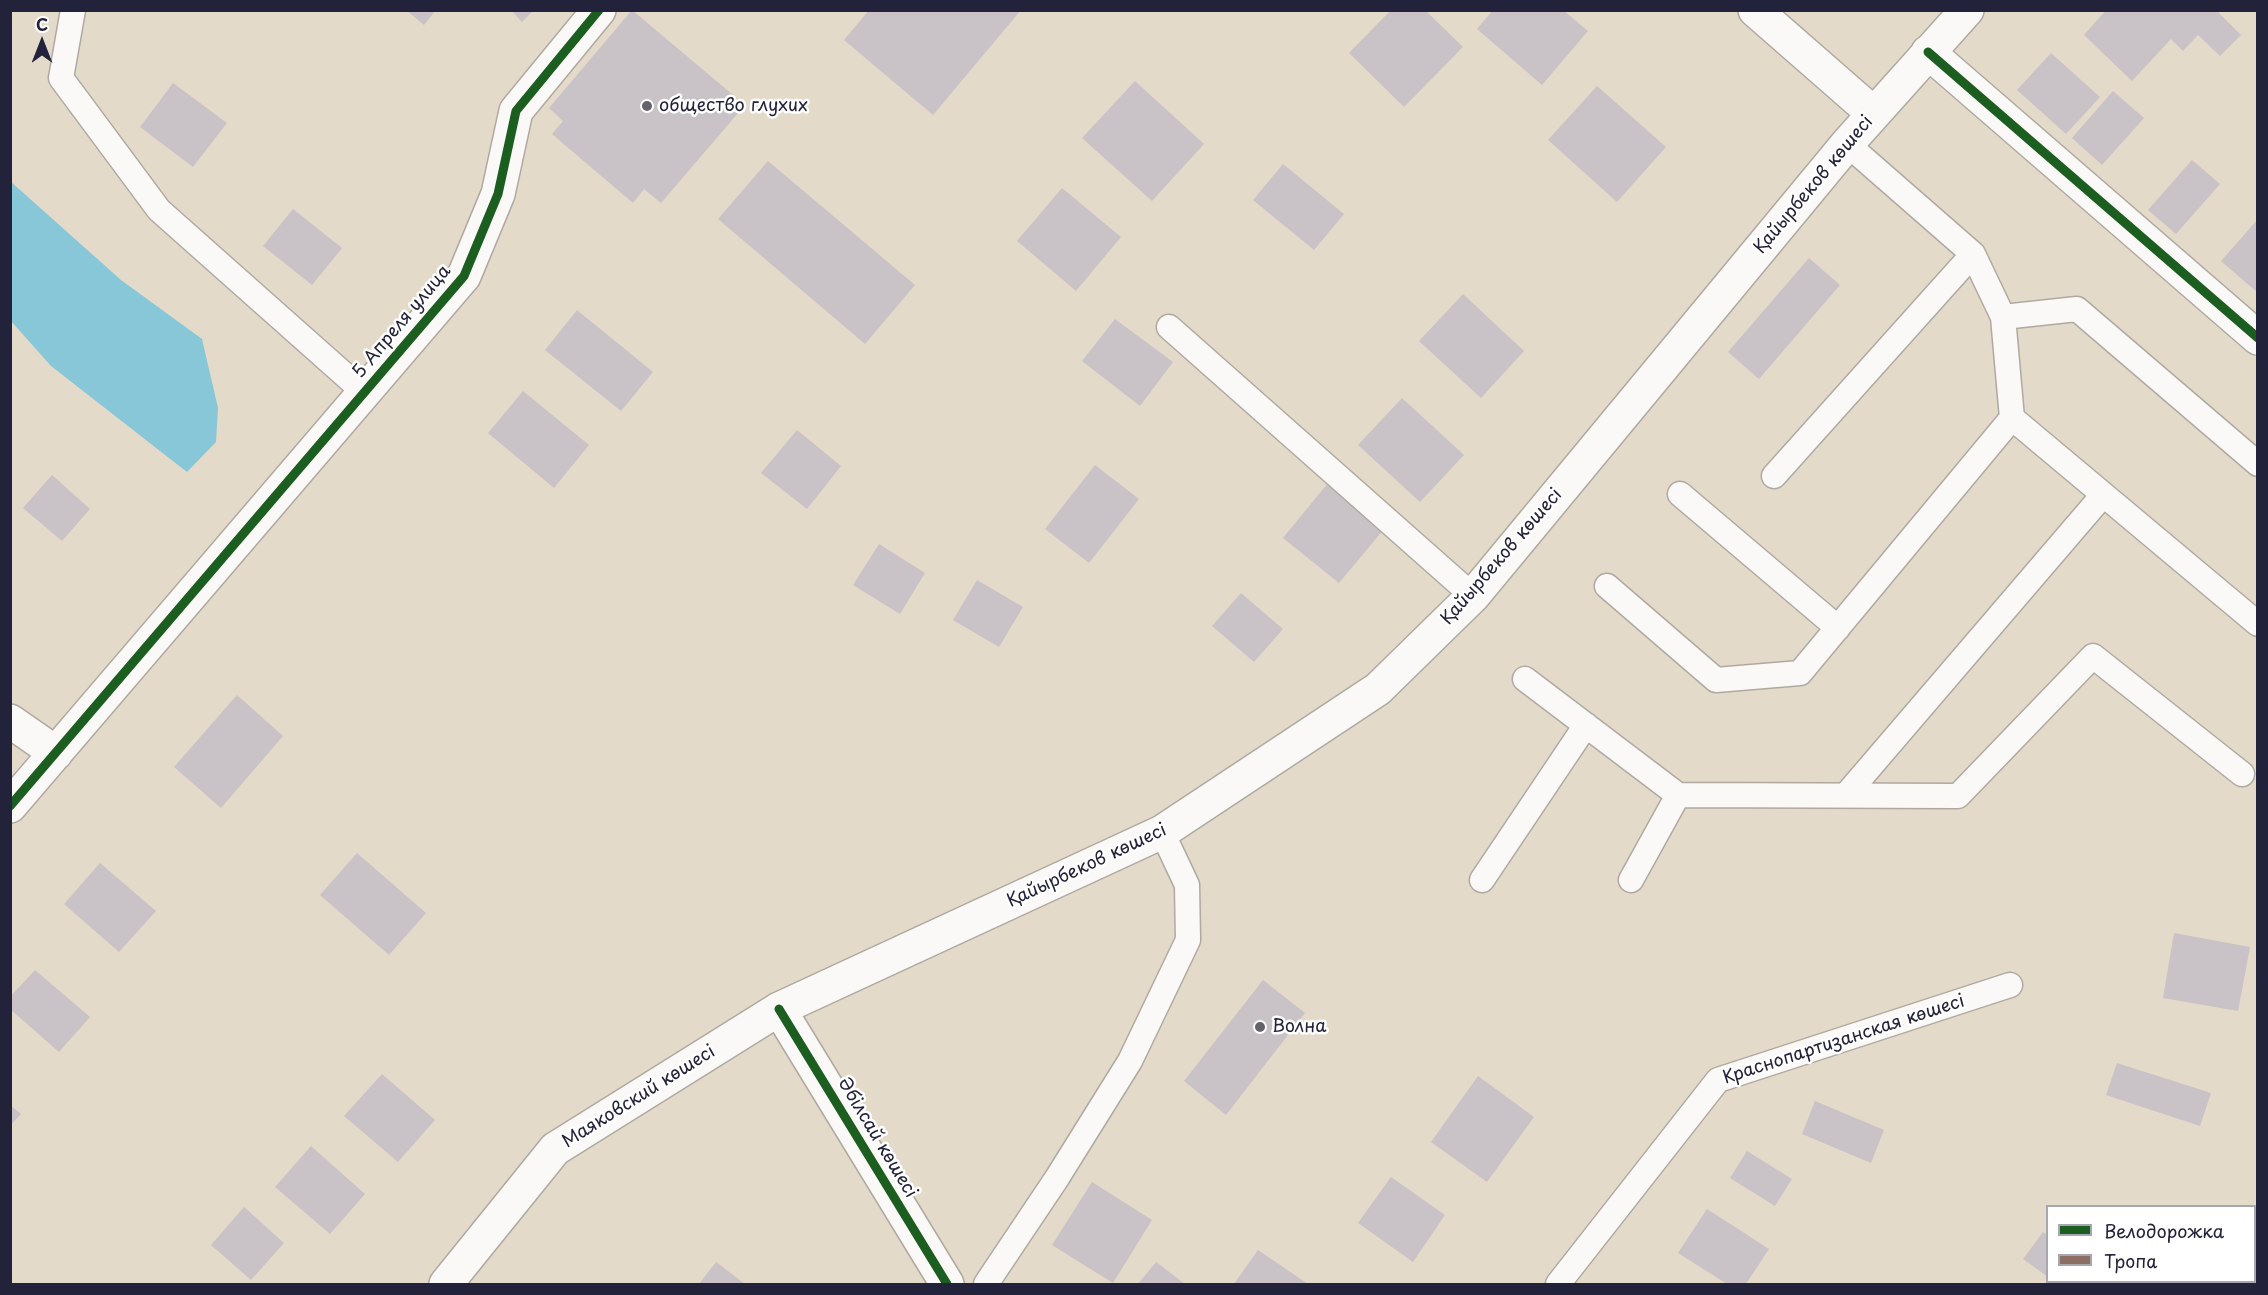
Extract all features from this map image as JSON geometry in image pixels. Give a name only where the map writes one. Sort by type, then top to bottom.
[{"type":"main road","name":"5 Апреля улица","points":[[10,806],[464,276],[498,194],[516,111],[599,10]]},
{"type":"main road","points":[[1755,10],[1874,114]]},
{"type":"main road","name":"Қайырбеков көшесі","points":[[778,1009],[1162,832],[1378,689],[1473,596],[1847,144],[1967,10]]},
{"type":"main road","points":[[1928,52],[2258,338]]},
{"type":"main road","points":[[10,721],[56,753]]},
{"type":"main road","name":"Маяковский көшесі","points":[[446,1284],[555,1149],[778,1009]]},
{"type":"main road","name":"Әбілсай көшесі","points":[[778,1009],[946,1284]]},
{"type":"lane","points":[[74,10],[61,78],[159,210],[364,392]]},
{"type":"lane","points":[[1847,144],[1973,254],[2003,317],[2012,418],[2258,624]]},
{"type":"lane","points":[[1774,476],[1973,254]]},
{"type":"lane","points":[[2003,317],[2077,309],[2258,464]]},
{"type":"lane","points":[[1169,327],[1473,596]]},
{"type":"lane","points":[[1607,586],[1716,680],[1800,673],[2012,418]]},
{"type":"lane","points":[[1680,494],[1838,628]]},
{"type":"lane","points":[[1846,795],[2103,495]]},
{"type":"lane","points":[[1525,679],[1678,795],[1958,796],[2092,656],[2242,774]]},
{"type":"lane","points":[[1482,880],[1586,725]]},
{"type":"lane","points":[[1630,880],[1678,795]]},
{"type":"lane","points":[[986,1284],[1057,1178],[1130,1061],[1188,940],[1186,885],[1162,832]]},
{"type":"lane","name":"Краснопартизанская көшесі","points":[[1558,1284],[1718,1080],[2010,985]]},
{"type":"water","points":[[10,181],[121,280],[202,339],[218,408],[216,442],[187,472],[51,366],[11,321]]},
{"type":"building","points":[[406,10],[436,10],[424,25]]},
{"type":"building","points":[[511,10],[534,10],[522,22]]},
{"type":"building","name":"общество глухих","points":[[632,10],[745,105],[661,203],[644,189],[633,203],[552,134],[563,121],[549,108]]},
{"type":"building","points":[[869,10],[1021,10],[933,115],[844,40]]},
{"type":"building","points":[[1391,10],[1425,10],[1463,47],[1404,107],[1349,53]]},
{"type":"building","points":[[1493,10],[1563,10],[1588,31],[1542,85],[1477,29]]},
{"type":"building","points":[[2106,10],[2216,10],[2241,35],[2220,56],[2198,35],[2183,51],[2171,39],[2132,81],[2084,35]]},
{"type":"building","points":[[2051,53],[2100,97],[2066,134],[2017,90]]},
{"type":"building","points":[[1135,81],[1204,144],[1152,201],[1082,138]]},
{"type":"building","points":[[173,83],[227,123],[193,167],[140,127]]},
{"type":"building","points":[[1597,86],[1666,147],[1617,202],[1548,140]]},
{"type":"building","points":[[2113,91],[2144,118],[2102,165],[2072,138]]},
{"type":"building","points":[[2192,160],[2220,184],[2176,234],[2148,210]]},
{"type":"building","points":[[768,161],[915,285],[865,344],[718,219]]},
{"type":"building","points":[[1283,164],[1344,214],[1314,250],[1253,200]]},
{"type":"building","points":[[1062,188],[1121,237],[1076,291],[1017,241]]},
{"type":"building","points":[[293,209],[342,248],[312,285],[263,246]]},
{"type":"building","points":[[2258,219],[2258,293],[2221,261]]},
{"type":"building","points":[[1809,258],[1840,285],[1759,379],[1728,352]]},
{"type":"building","points":[[1463,294],[1524,351],[1481,398],[1419,341]]},
{"type":"building","points":[[577,310],[653,372],[621,411],[545,350]]},
{"type":"building","points":[[1115,319],[1173,362],[1140,406],[1082,361]]},
{"type":"building","points":[[523,391],[589,445],[554,488],[488,433]]},
{"type":"building","points":[[1402,398],[1464,455],[1420,502],[1358,445]]},
{"type":"building","points":[[797,430],[841,466],[807,509],[761,473]]},
{"type":"building","points":[[1095,465],[1139,499],[1089,563],[1045,529]]},
{"type":"building","points":[[52,475],[90,509],[62,541],[23,508]]},
{"type":"building","points":[[1328,483],[1384,529],[1339,583],[1283,538]]},
{"type":"building","points":[[879,544],[925,573],[900,614],[853,585]]},
{"type":"building","points":[[977,580],[1023,607],[999,647],[953,620]]},
{"type":"building","points":[[1241,593],[1283,629],[1254,662],[1212,626]]},
{"type":"building","points":[[237,695],[283,736],[221,808],[174,767]]},
{"type":"building","points":[[357,853],[426,913],[389,955],[320,895]]},
{"type":"building","points":[[100,863],[156,911],[119,952],[64,904]]},
{"type":"building","points":[[2174,933],[2250,947],[2238,1011],[2163,998]]},
{"type":"building","points":[[35,970],[90,1017],[59,1052],[10,1009],[10,997]]},
{"type":"building","points":[[1263,980],[1305,1013],[1226,1115],[1184,1081]]},
{"type":"building","points":[[2117,1063],[2211,1093],[2200,1126],[2106,1095]]},
{"type":"building","points":[[382,1074],[435,1120],[398,1162],[344,1116]]},
{"type":"building","points":[[1478,1076],[1534,1117],[1487,1182],[1431,1142]]},
{"type":"building","points":[[1815,1101],[1884,1130],[1871,1163],[1802,1134]]},
{"type":"building","points":[[10,1105],[21,1114],[10,1126]]},
{"type":"building","points":[[311,1146],[365,1194],[330,1234],[275,1187]]},
{"type":"building","points":[[1747,1151],[1792,1179],[1775,1206],[1730,1178]]},
{"type":"building","points":[[1391,1177],[1445,1215],[1413,1262],[1358,1223]]},
{"type":"building","points":[[1092,1182],[1152,1220],[1113,1283],[1052,1245]]},
{"type":"building","points":[[244,1207],[284,1243],[251,1280],[211,1245]]},
{"type":"building","points":[[1707,1209],[1769,1249],[1746,1284],[1727,1284],[1678,1253]]},
{"type":"building","points":[[2258,1210],[2258,1252],[2256,1251],[2256,1212]]},
{"type":"building","points":[[2043,1232],[2046,1234],[2046,1276],[2023,1259]]},
{"type":"building","points":[[1258,1250],[1308,1284],[1234,1284]]},
{"type":"building","points":[[716,1262],[745,1284],[699,1284]]},
{"type":"building","points":[[1156,1262],[1185,1284],[1138,1284]]},
{"type":"building","points":[[2056,1283],[2098,1283],[2097,1284]]},
{"type":"cycle path","points":[[10,806],[464,276],[498,194],[516,111],[599,10]]},
{"type":"cycle path","points":[[1928,52],[2258,338]]},
{"type":"cycle path","points":[[779,1009],[947,1284]]},
{"type":"place","name":"общество глухих","points":[[647,106]]},
{"type":"place","name":"Волна","points":[[1260,1027]]}]
